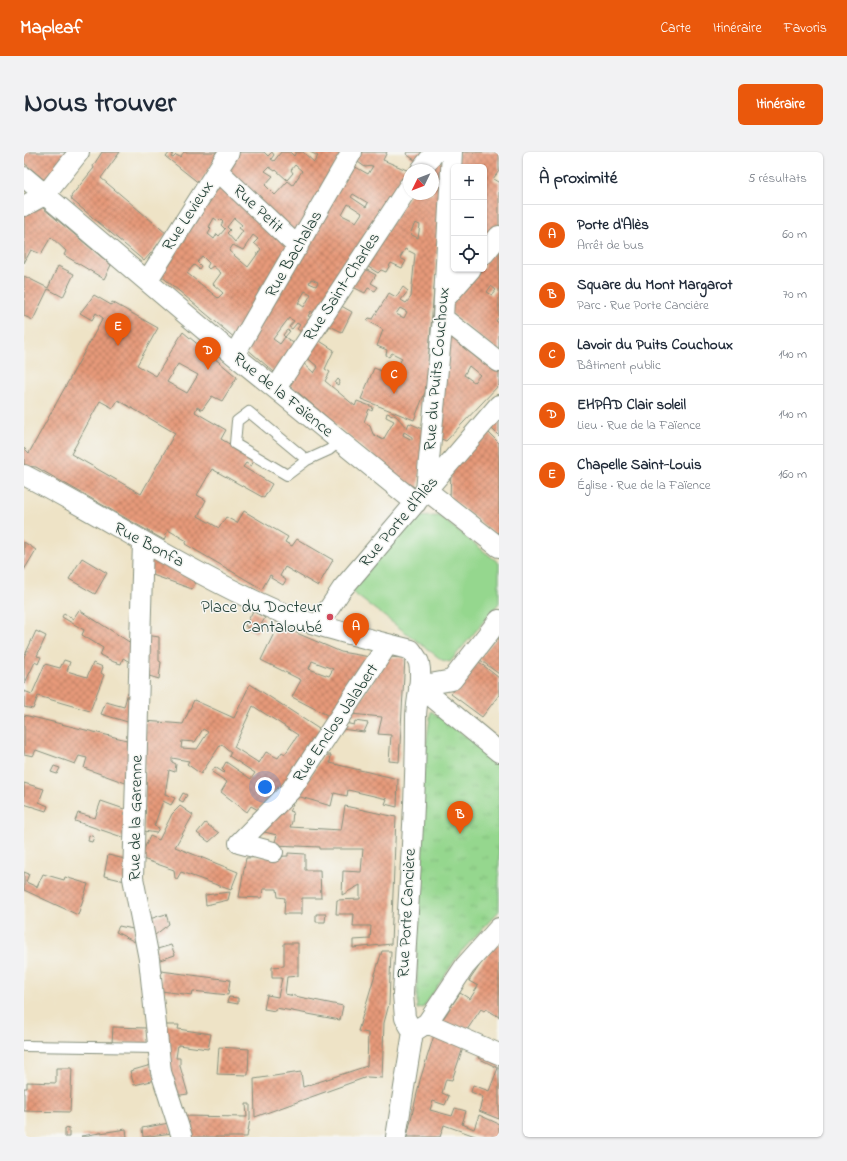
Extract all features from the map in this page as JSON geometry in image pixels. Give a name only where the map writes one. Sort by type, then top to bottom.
[{"type":"street","points":[[24,206],[46,194],[80,152]]},
{"type":"street","name":"Rue Levieux","points":[[148,281],[229,152]]},
{"type":"street","name":"Rue Bachalas","points":[[234,355],[352,152]]},
{"type":"street","points":[[426,164],[435,152]]},
{"type":"street","name":"Rue du Puits Couchoux","points":[[421,496],[443,309],[452,152]]},
{"type":"street","name":"Rue Petit","points":[[218,171],[298,247]]},
{"type":"street","name":"Rue de la Faïence","points":[[24,177],[46,194],[234,355],[340,441],[421,496]]},
{"type":"street","name":"Rue Saint-Charles","points":[[276,388],[403,195]]},
{"type":"street","points":[[487,250],[499,236]]},
{"type":"street","points":[[469,272],[443,309],[499,362]]},
{"type":"street","name":"Rue Porte d'Alès","points":[[318,624],[342,589],[499,405]]},
{"type":"street","name":"Rue Bonfa","points":[[24,476],[143,542],[276,610],[318,624]]},
{"type":"street","points":[[421,496],[499,547]]},
{"type":"street","name":"Rue de la Garenne","points":[[143,542],[133,878],[149,959],[161,1072],[182,1137]]},
{"type":"street","points":[[419,686],[452,680],[499,620]]},
{"type":"street","points":[[318,624],[411,650],[419,663],[419,686]]},
{"type":"street","name":"Rue Enclos Jalabert","points":[[273,852],[239,843],[291,790],[388,644]]},
{"type":"street","points":[[419,686],[499,752]]},
{"type":"street","name":"Rue Porte Cancière","points":[[419,686],[416,710],[416,758],[403,994],[405,1018],[420,1027]]},
{"type":"street","points":[[396,1137],[420,1027],[465,966],[499,928]]},
{"type":"street","points":[[420,1027],[499,1054]]},
{"type":"lane","points":[[307,460],[249,412],[237,421],[235,444],[287,475],[307,460],[329,450],[340,441]]},
{"type":"lane","points":[[24,1046],[91,1049],[158,1048]]},
{"type":"green space","points":[[439,516],[499,563],[499,603],[450,662],[442,660],[352,592],[412,517]]},
{"type":"green space","points":[[431,711],[499,760],[499,911],[460,953],[423,1008],[417,1009],[418,860],[422,785]]},
{"type":"building","points":[[24,152],[70,152],[47,182],[24,163]]},
{"type":"building","points":[[102,152],[120,152],[101,178],[167,234],[144,261],[72,200],[71,196],[94,168],[93,166]]},
{"type":"building","points":[[170,152],[173,154],[171,157],[173,158],[176,155],[180,157],[184,152],[220,152],[200,184],[166,157]]},
{"type":"building","points":[[235,152],[264,152],[268,156],[272,152],[274,155],[271,159],[274,161],[281,152],[290,152],[294,156],[296,152],[303,152],[314,162],[318,156],[310,152],[343,152],[294,237],[224,170]],"holes":[[[295,165],[302,171],[293,185],[288,181],[275,195],[265,185],[273,176],[265,171],[269,167],[275,171],[276,170],[287,180],[293,173],[291,170]]]},
{"type":"building","points":[[359,152],[387,152],[383,160],[403,168],[403,183],[389,201],[315,314],[311,311],[308,316],[313,319],[303,333],[297,329],[300,325],[297,323],[292,329],[289,327],[294,321],[289,318],[273,339],[280,344],[285,337],[296,345],[274,372],[246,348],[352,165],[368,174],[373,166],[365,167],[355,160]],"holes":[[[353,194],[368,203],[366,207],[351,197]],[[348,204],[362,213],[356,222],[342,215]],[[311,279],[318,282],[316,286],[309,283]],[[305,291],[311,294],[304,307],[298,303]]]},
{"type":"building","points":[[407,152],[427,152],[419,163],[406,154]]},
{"type":"building","points":[[458,152],[499,152],[499,171],[493,179],[498,182],[499,181],[499,229],[487,243],[487,164],[458,164]]},
{"type":"building","points":[[437,159],[444,163],[426,390],[414,420],[361,399],[374,368],[392,375],[393,372],[386,368],[388,362],[398,366],[402,358],[392,353],[389,357],[386,355],[387,350],[377,346],[383,330],[367,320],[369,318],[373,319],[389,293],[396,297],[403,287],[408,291],[401,300],[406,303],[411,297],[415,254],[405,249],[400,258],[406,261],[402,268],[391,263],[386,272],[381,270],[378,273],[365,265],[406,200],[439,200],[439,164],[435,164]],"holes":[[[415,223],[420,225],[418,238],[410,234]],[[400,308],[407,312],[404,318],[396,314]]]},
{"type":"building","points":[[219,180],[289,247],[236,339],[160,275]],"holes":[[[214,218],[218,221],[220,219],[223,222],[221,225],[225,229],[219,236],[217,234],[214,239],[208,234],[211,229],[209,227]],[[234,218],[242,225],[239,228],[243,231],[235,242],[227,233],[230,230],[227,227]],[[253,235],[258,239],[254,243],[261,249],[248,267],[229,251],[233,245],[243,250]],[[202,256],[209,263],[207,267],[209,269],[213,266],[221,273],[213,284],[223,293],[218,298],[187,273],[194,265],[199,269],[201,266],[197,262]]]},
{"type":"building","points":[[37,203],[111,265],[104,279],[64,255],[66,251],[51,237],[41,254],[31,250],[24,263],[24,211]]},
{"type":"building","points":[[499,245],[499,317],[496,321],[499,323],[499,352],[447,310],[476,272],[487,272],[487,259]],"holes":[[[491,286],[496,290],[492,295],[487,292]]]},
{"type":"building","points":[[58,266],[74,274],[63,297],[48,289],[33,320],[24,316],[24,276],[48,288]]},
{"type":"building","points":[[360,266],[376,275],[371,283],[378,287],[375,291],[368,288],[365,293],[351,286]]},
{"type":"building","points":[[94,295],[111,305],[112,302],[158,328],[137,365],[156,376],[183,332],[237,377],[222,401],[212,396],[202,410],[197,407],[195,412],[226,430],[221,439],[250,456],[254,461],[251,466],[246,463],[243,467],[272,484],[264,498],[212,469],[197,495],[206,500],[198,516],[219,528],[226,517],[237,523],[244,511],[288,537],[285,542],[292,546],[297,539],[333,560],[318,586],[285,567],[280,576],[286,580],[283,585],[271,578],[272,576],[270,575],[262,589],[185,544],[187,541],[168,530],[164,540],[36,467],[24,466],[24,448],[29,453],[103,318],[96,313],[92,320],[80,313]],"holes":[[[178,364],[198,375],[187,393],[167,382]],[[118,400],[175,433],[141,494],[71,454],[100,401],[113,408]]]},
{"type":"building","points":[[336,303],[352,312],[342,332],[330,326],[326,333],[320,329]]},
{"type":"building","points":[[448,328],[499,368],[499,385],[446,441],[439,438]],"holes":[[[469,366],[480,375],[474,382],[464,375]]]},
{"type":"building","points":[[287,330],[290,331],[285,337],[283,335]]},
{"type":"building","points":[[315,338],[334,350],[325,369],[330,372],[325,381],[355,406],[357,401],[373,407],[372,411],[369,409],[364,422],[370,426],[373,434],[383,440],[394,421],[386,417],[387,413],[396,416],[407,428],[409,423],[425,430],[418,489],[397,477],[287,383],[301,361],[314,373],[318,367],[304,355]],"holes":[[[404,432],[412,437],[412,440],[403,435]]]},
{"type":"building","points":[[338,379],[340,381],[338,385],[335,383]]},
{"type":"building","points":[[499,417],[499,436],[490,427]]},
{"type":"building","points":[[487,431],[499,443],[499,537],[450,498],[451,470]]},
{"type":"building","points":[[24,542],[36,550],[24,570]]},
{"type":"building","points":[[156,556],[198,579],[192,589],[147,573],[147,561]]},
{"type":"building","points":[[82,558],[107,573],[95,594],[69,579]]},
{"type":"building","points":[[79,610],[134,645],[133,664],[123,658],[121,664],[100,655],[103,648],[82,635],[84,630],[62,617],[64,613],[73,619]]},
{"type":"building","points":[[253,611],[265,618],[256,633],[245,626]]},
{"type":"building","points":[[278,625],[341,652],[370,657],[331,717],[292,697],[301,680],[261,660]],"holes":[[[312,661],[333,669],[329,676],[309,669]]]},
{"type":"building","points":[[36,631],[46,636],[37,656],[41,657],[38,664],[35,662],[24,685],[24,657]]},
{"type":"building","points":[[146,635],[159,637],[159,661],[161,662],[159,679],[146,675]]},
{"type":"building","points":[[499,635],[499,674],[479,659]]},
{"type":"building","points":[[388,657],[405,658],[399,762],[389,761],[391,735],[378,734],[382,717],[351,714]]},
{"type":"building","points":[[64,660],[70,662],[67,671],[87,677],[93,663],[103,667],[101,673],[104,675],[90,711],[38,696],[33,709],[24,707],[24,691],[32,694],[45,664],[60,668]]},
{"type":"building","points":[[478,661],[499,678],[499,695],[482,717],[451,694]]},
{"type":"building","points":[[250,684],[322,731],[289,782],[258,810],[251,806],[247,812],[221,792],[227,782],[212,772],[215,767],[224,773],[225,772],[222,769],[226,762],[251,779],[255,773],[229,756],[231,752],[221,744],[201,774],[187,764],[189,761],[172,758],[172,762],[176,764],[175,772],[169,770],[165,794],[175,798],[171,805],[163,801],[154,826],[159,828],[156,833],[144,831],[145,721],[183,724],[194,700],[234,718]],"holes":[[[253,706],[298,735],[285,754],[282,752],[278,758],[266,752],[259,763],[234,747]],[[203,729],[208,732],[197,749],[181,748],[182,741],[195,742]]]},
{"type":"building","points":[[128,692],[132,692],[131,723],[101,714],[106,702],[124,707]]},
{"type":"building","points":[[24,715],[131,741],[131,785],[84,768],[87,758],[79,756],[75,764],[36,750],[33,756],[24,754]]},
{"type":"building","points":[[355,721],[368,723],[364,732],[341,729],[345,723],[354,725]]},
{"type":"building","points":[[324,755],[331,755],[330,763],[398,779],[397,807],[385,804],[387,799],[348,790],[347,796],[334,793],[331,806],[297,796]]},
{"type":"building","points":[[54,766],[60,768],[57,774],[51,772]]},
{"type":"building","points":[[24,783],[44,789],[39,802],[48,806],[46,811],[24,804]]},
{"type":"building","points":[[183,793],[187,795],[183,802],[179,800]]},
{"type":"building","points":[[285,800],[293,805],[289,811],[293,812],[290,827],[341,830],[345,806],[396,817],[391,944],[353,948],[353,940],[370,939],[371,926],[353,926],[354,914],[336,914],[337,900],[360,899],[360,885],[342,895],[343,871],[361,872],[363,849],[320,849],[320,847],[274,845],[277,835],[260,831]]},
{"type":"building","points":[[101,801],[130,811],[124,828],[128,829],[128,839],[75,821],[78,813],[95,818]]},
{"type":"building","points":[[180,806],[193,815],[175,847],[238,872],[231,890],[181,872],[177,879],[175,878],[174,870],[140,858],[150,836],[159,840],[172,814]]},
{"type":"building","points":[[205,823],[219,833],[209,842],[197,833]]},
{"type":"building","points":[[89,835],[94,837],[92,842],[88,841]]},
{"type":"building","points":[[288,853],[305,854],[305,870],[320,870],[321,898],[302,898],[302,914],[284,914],[285,898],[278,897],[277,889],[263,889],[262,898],[239,897],[246,858],[288,856]]},
{"type":"building","points":[[108,855],[129,860],[129,882],[104,876]]},
{"type":"building","points":[[24,872],[29,874],[26,882],[37,887],[43,874],[64,880],[65,877],[88,884],[78,915],[24,890]]},
{"type":"building","points":[[230,892],[228,900],[206,905],[205,895]]},
{"type":"building","points":[[166,914],[169,924],[150,939],[146,920]]},
{"type":"building","points":[[316,914],[326,914],[325,922],[316,922]]},
{"type":"building","points":[[119,926],[133,929],[135,942],[116,932]]},
{"type":"building","points":[[284,943],[298,943],[298,976],[287,977],[285,994],[343,1006],[340,1020],[276,1008],[275,1011],[264,1009],[267,995],[278,997],[282,978],[272,978],[272,967],[284,966]]},
{"type":"building","points":[[499,943],[499,1017],[486,1009],[484,1011],[481,1009],[465,1033],[441,1022],[460,993],[470,999],[478,986],[469,981],[482,962]]},
{"type":"building","points":[[171,945],[175,955],[157,961],[154,950]]},
{"type":"building","points":[[382,951],[391,951],[389,1004],[384,1023],[382,1078],[367,1077],[255,1117],[254,1079],[301,1072],[303,1087],[367,1066],[368,1033],[358,1031]]},
{"type":"building","points":[[161,971],[230,980],[228,995],[193,991],[192,995],[161,991]]},
{"type":"building","points":[[229,997],[238,998],[238,1004],[227,1002]]},
{"type":"building","points":[[161,1025],[179,1025],[178,1029],[211,1034],[208,1049],[178,1045],[176,1058],[180,1058],[180,1066],[188,1094],[174,1096]]},
{"type":"building","points":[[113,1027],[146,1028],[148,1044],[112,1043]]},
{"type":"building","points":[[435,1032],[464,1045],[452,1080],[446,1079],[442,1093],[449,1096],[445,1105],[433,1101],[430,1110],[452,1116],[455,1108],[466,1111],[462,1124],[474,1129],[479,1115],[499,1124],[499,1137],[478,1137],[444,1125],[440,1137],[407,1137],[420,1080]]},
{"type":"building","points":[[219,1047],[249,1049],[248,1075],[217,1074]]},
{"type":"building","points":[[481,1053],[499,1061],[499,1119],[479,1111],[483,1097],[471,1092],[473,1085],[489,1091],[498,1068],[478,1058]]},
{"type":"building","points":[[151,1065],[156,1080],[134,1085],[130,1071]]},
{"type":"building","points":[[56,1068],[72,1068],[70,1112],[24,1111],[24,1088],[27,1088],[27,1082],[56,1083]]},
{"type":"building","points":[[246,1104],[250,1104],[250,1119],[247,1137],[187,1137],[180,1116],[247,1117]]},
{"type":"building","points":[[169,1123],[172,1133],[143,1137],[142,1128]]},
{"type":"building","points":[[65,1128],[69,1129],[69,1137],[65,1137]]},
{"type":"building","points":[[126,1129],[127,1137],[81,1136]]},
{"type":"place","name":"Chapelle Saint-Louis","points":[[118,346]]},
{"type":"place","name":"EHPAD Clair soleil","points":[[208,370]]},
{"type":"place","name":"Lavoir du Puits Couchoux","points":[[394,394]]},
{"type":"place","name":"Place du Docteur Cantaloubé","points":[[330,617]]},
{"type":"place","name":"Porte d'Alès","points":[[356,646]]},
{"type":"place","name":"Square du Mont Margarot","points":[[460,834]]}]
